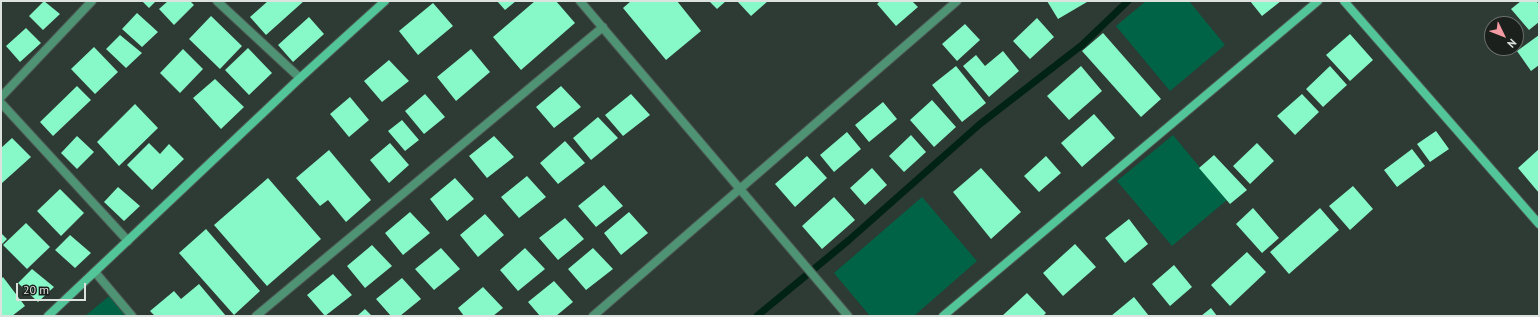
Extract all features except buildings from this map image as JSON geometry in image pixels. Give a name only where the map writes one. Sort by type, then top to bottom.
[{"type":"street","points":[[1,97],[92,1]]},
{"type":"street","points":[[217,1],[300,78]]},
{"type":"street","points":[[48,316],[300,78],[385,1]]},
{"type":"street","points":[[580,1],[848,316]]},
{"type":"street","points":[[593,316],[957,1]]},
{"type":"street","points":[[943,316],[1318,1]]},
{"type":"street","points":[[1344,1],[1539,224]]},
{"type":"street","points":[[256,316],[603,27]]},
{"type":"street","points":[[1,102],[128,241]]},
{"type":"street","points":[[95,272],[132,316]]},
{"type":"green space","points":[[1146,1],[1189,1],[1225,45],[1170,91],[1116,26]]},
{"type":"green space","points":[[1173,135],[1227,200],[1172,246],[1117,181]]},
{"type":"green space","points":[[922,197],[977,261],[914,316],[870,316],[834,273]]},
{"type":"green space","points":[[113,293],[133,316],[85,316]]},
{"type":"waterway","points":[[757,316],[849,240],[980,124],[1082,45],[1128,1]]}]
